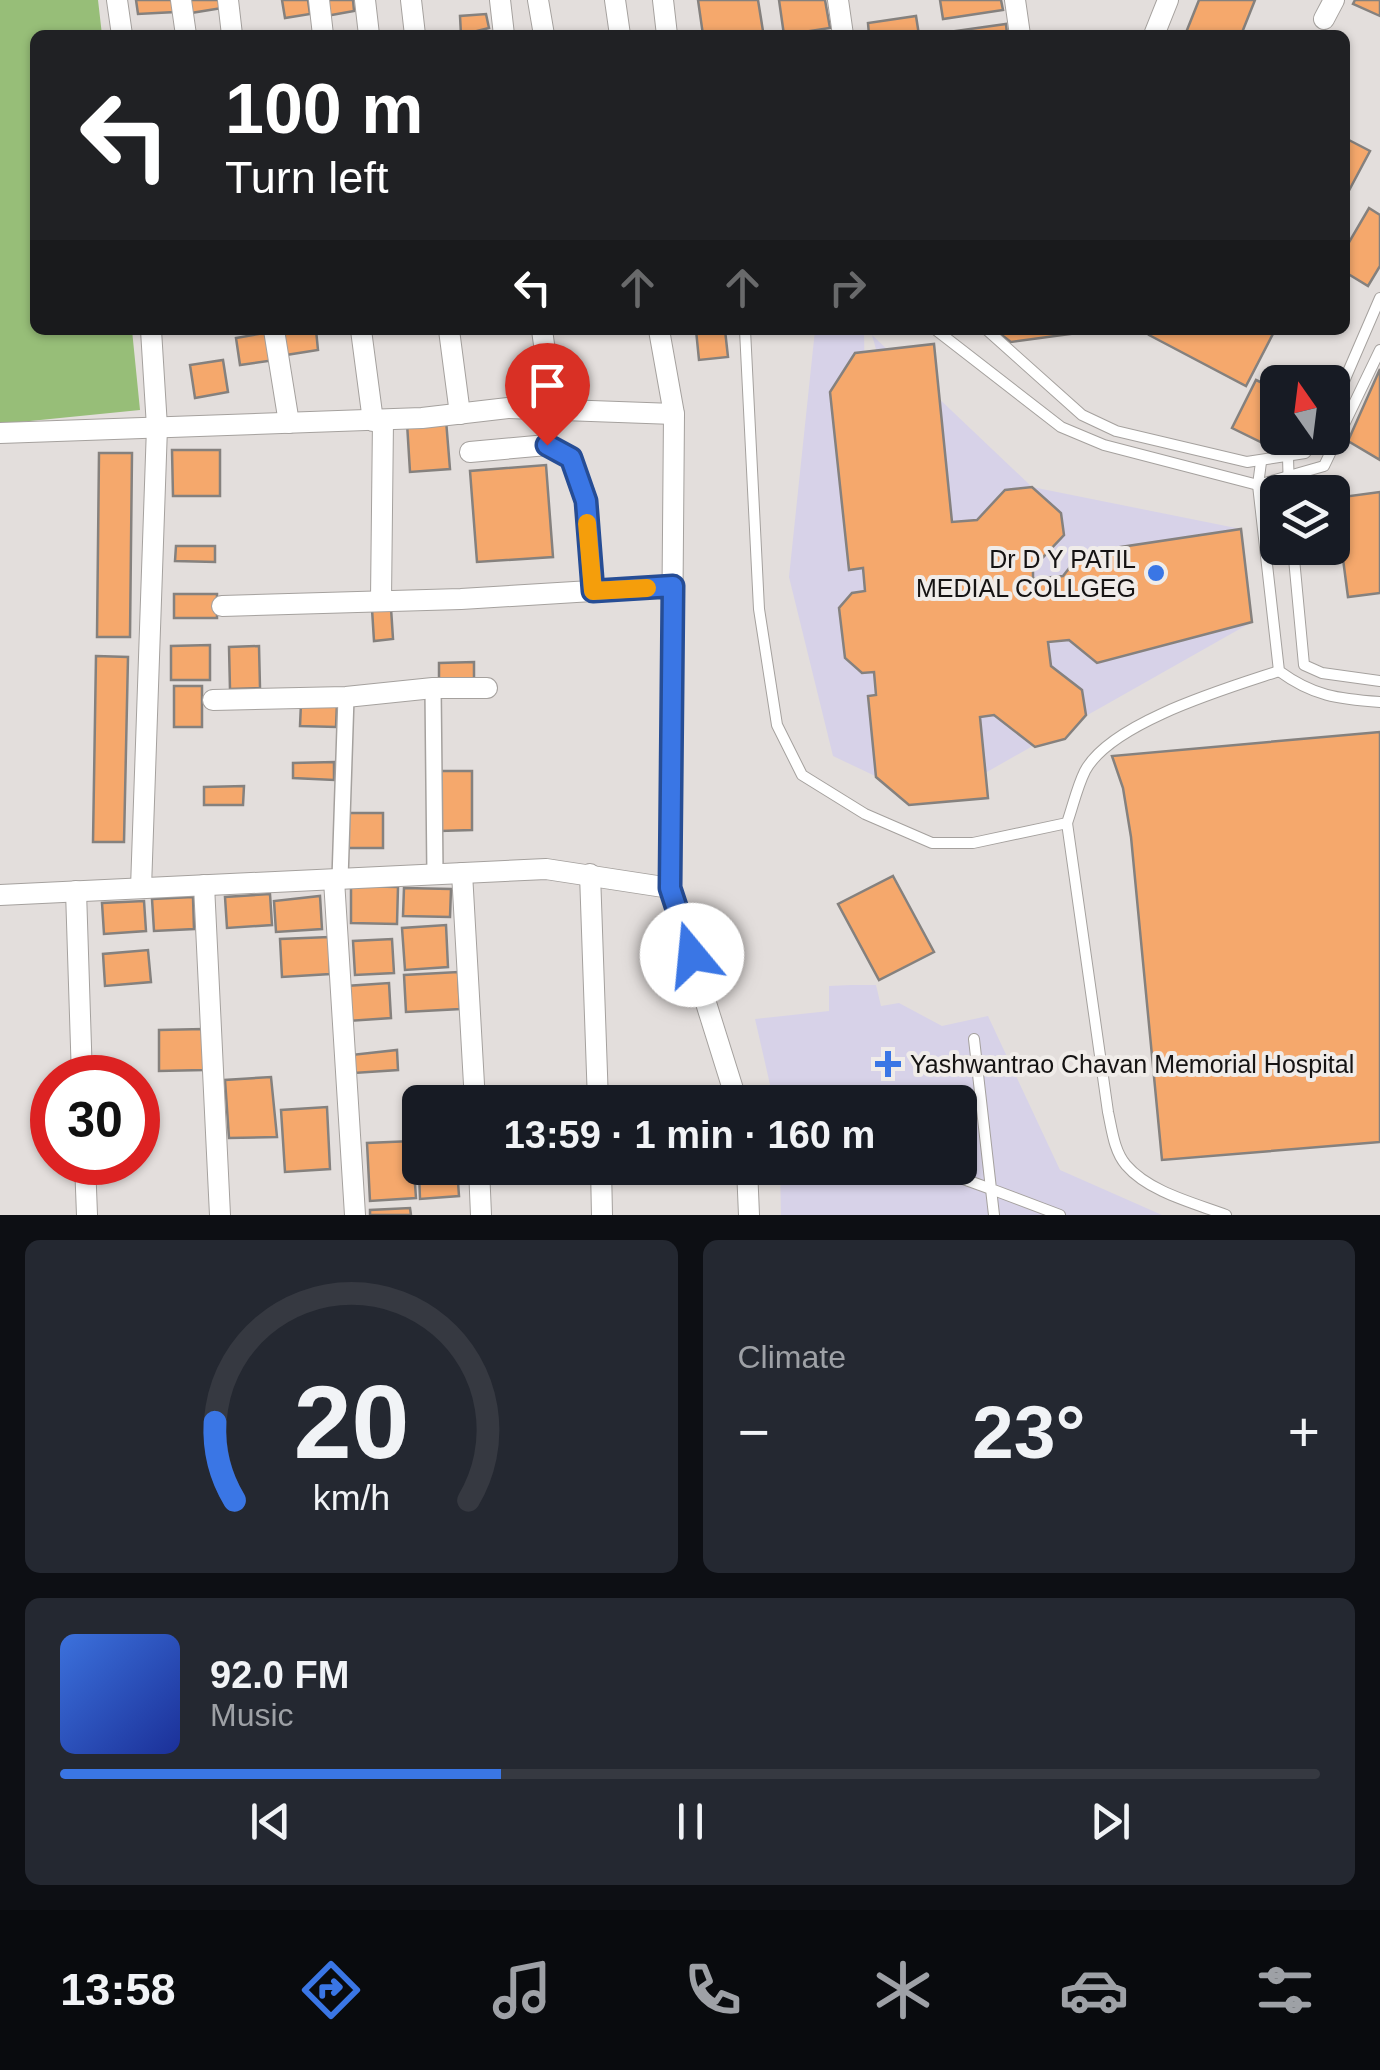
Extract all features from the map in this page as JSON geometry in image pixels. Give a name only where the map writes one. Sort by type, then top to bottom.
[{"type":"street","points":[[117,0],[121,30]]},
{"type":"street","points":[[181,0],[185,30]]},
{"type":"street","points":[[228,0],[231,30]]},
{"type":"street","points":[[319,0],[322,30]]},
{"type":"street","points":[[365,0],[368,30]]},
{"type":"street","points":[[411,0],[414,30]]},
{"type":"street","points":[[500,0],[503,30]]},
{"type":"street","points":[[538,0],[543,30]]},
{"type":"street","points":[[615,0],[619,30]]},
{"type":"street","points":[[663,0],[666,30]]},
{"type":"street","points":[[838,0],[842,30]]},
{"type":"street","points":[[1015,0],[1019,30]]},
{"type":"street","points":[[1156,30],[1168,0]]},
{"type":"street","points":[[1324,20],[1334,0]]},
{"type":"street","points":[[141,888],[157,427],[151,335]]},
{"type":"street","points":[[275,335],[288,423]]},
{"type":"street","points":[[363,335],[378,420],[381,600]]},
{"type":"street","points":[[450,335],[460,414]]},
{"type":"street","points":[[543,335],[553,409]]},
{"type":"street","points":[[660,335],[674,414],[670,888],[731,1085]]},
{"type":"street","points":[[0,433],[378,420],[508,408],[674,414]]},
{"type":"street","points":[[470,452],[547,445],[571,458],[586,501],[593,591]]},
{"type":"street","points":[[222,606],[673,586]]},
{"type":"street","points":[[433,688],[436,874]]},
{"type":"street","points":[[213,700],[487,688]]},
{"type":"street","points":[[346,697],[337,879],[354,1215]]},
{"type":"street","points":[[0,895],[546,870],[670,888]]},
{"type":"street","points":[[462,873],[474,1085]]},
{"type":"street","points":[[590,874],[597,1085]]},
{"type":"street","points":[[204,885],[220,1215]]},
{"type":"street","points":[[76,892],[81,1055]]},
{"type":"street","points":[[86,1185],[87,1215]]},
{"type":"street","points":[[479,1185],[481,1215]]},
{"type":"street","points":[[601,1185],[602,1215]]},
{"type":"street","points":[[748,1185],[749,1215]]},
{"type":"lane","points":[[1350,367],[1380,298]]},
{"type":"lane","points":[[746,335],[759,609],[777,724],[802,775],[865,814],[932,843],[973,843],[1067,823]]},
{"type":"lane","points":[[942,335],[1062,427],[1104,445],[1258,485]]},
{"type":"lane","points":[[994,335],[1082,415],[1116,431],[1247,462],[1296,455]]},
{"type":"lane","points":[[1295,475],[1324,466],[1380,350]]},
{"type":"lane","points":[[1288,457],[1288,475]]},
{"type":"lane","points":[[1262,462],[1258,485],[1279,671],[1304,690],[1380,702]]},
{"type":"lane","points":[[1295,565],[1304,665],[1322,673],[1380,681]]},
{"type":"lane","points":[[1226,1215],[1148,1184],[1126,1165],[1116,1147],[1067,823],[1086,769],[1106,745],[1146,722],[1212,693],[1279,671]]},
{"type":"lane","points":[[974,1040],[994,1215]]},
{"type":"lane","points":[[977,1184],[1060,1215]]},
{"type":"shaded area","name":"Dr D Y PATIL MEDIAL COLLGEG","points":[[814,335],[864,335],[869,640],[944,593],[872,335],[1032,487],[1241,529],[1252,622],[932,803],[833,756],[789,577]]},
{"type":"shaded area","name":"Yashwantrao Chavan Memorial Hospital","points":[[876,985],[881,1006],[899,1003],[942,1026],[988,1016],[1060,1170],[1162,1215],[781,1215],[780,1185],[977,1185],[977,1085],[770,1085],[755,1019],[829,1011],[829,986]]},
{"type":"green space","points":[[0,0],[98,0],[101,30],[30,30],[30,335],[132,335],[140,410],[0,424]]},
{"type":"building","points":[[136,0],[173,0],[175,12],[138,14]]},
{"type":"building","points":[[189,0],[220,0],[222,8],[191,13]]},
{"type":"building","points":[[282,0],[308,0],[310,14],[285,18]]},
{"type":"building","points":[[324,0],[353,0],[354,11],[326,16]]},
{"type":"building","points":[[698,0],[758,0],[763,30],[702,30]]},
{"type":"building","points":[[779,0],[825,0],[830,28],[783,30]]},
{"type":"building","points":[[940,0],[1001,0],[1003,10],[943,19]]},
{"type":"building","points":[[1199,0],[1255,0],[1243,30],[1187,30]]},
{"type":"building","points":[[1355,0],[1380,0],[1380,16],[1353,4]]},
{"type":"building","points":[[486,14],[489,28],[461,30],[460,16]]},
{"type":"building","points":[[916,16],[918,30],[869,30],[868,23]]},
{"type":"building","points":[[1006,24],[1007,30],[963,30]]},
{"type":"building","points":[[1350,141],[1370,151],[1350,189]]},
{"type":"building","points":[[1369,208],[1380,215],[1380,266],[1368,286],[1350,275],[1350,240]]},
{"type":"building","points":[[271,335],[275,360],[240,365],[236,338]]},
{"type":"building","points":[[284,335],[316,335],[318,350],[286,355]]},
{"type":"building","points":[[696,335],[726,335],[728,357],[699,360]]},
{"type":"building","points":[[1002,335],[1063,335],[1011,342]]},
{"type":"building","points":[[1149,335],[1272,335],[1246,386]]},
{"type":"building","name":"Dr D Y PATIL MEDIAL COLLGEG","points":[[934,344],[952,522],[977,520],[1005,490],[1032,487],[1061,513],[1064,535],[1033,568],[1033,579],[1063,576],[1081,553],[1241,529],[1252,622],[1097,663],[1069,640],[1048,642],[1051,666],[1082,690],[1086,715],[1065,739],[1035,747],[994,715],[980,717],[988,798],[909,805],[876,777],[868,696],[876,695],[874,672],[862,673],[845,658],[839,608],[852,593],[865,591],[863,568],[849,570],[830,392],[855,353]]},
{"type":"building","points":[[223,360],[228,392],[195,398],[190,365]]},
{"type":"building","points":[[1380,369],[1380,460],[1350,442]]},
{"type":"building","points":[[1256,380],[1260,382],[1260,442],[1232,428]]},
{"type":"building","points":[[446,420],[450,469],[410,472],[407,423]]},
{"type":"building","points":[[172,450],[220,450],[220,496],[173,496]]},
{"type":"building","points":[[99,453],[132,453],[130,637],[97,637]]},
{"type":"building","points":[[546,465],[553,557],[477,562],[470,471]]},
{"type":"building","points":[[1380,492],[1380,593],[1348,597],[1344,565],[1350,565],[1350,496]]},
{"type":"building","points":[[176,546],[215,546],[215,562],[175,561]]},
{"type":"building","points":[[174,594],[217,594],[217,618],[174,618]]},
{"type":"building","points":[[391,608],[393,639],[374,641],[372,609]]},
{"type":"building","points":[[210,645],[210,680],[171,680],[171,646]]},
{"type":"building","points":[[259,646],[260,688],[230,689],[229,647]]},
{"type":"building","points":[[96,656],[128,657],[124,842],[93,842]]},
{"type":"building","points":[[474,662],[474,679],[439,680],[439,663]]},
{"type":"building","points":[[174,686],[202,686],[202,727],[174,727]]},
{"type":"building","points":[[301,703],[337,704],[336,727],[300,726]]},
{"type":"building","points":[[1380,732],[1380,1142],[1162,1160],[1131,837],[1123,788],[1112,756]]},
{"type":"building","points":[[334,762],[334,780],[293,778],[293,763]]},
{"type":"building","points":[[440,771],[472,771],[472,830],[440,831]]},
{"type":"building","points":[[244,786],[243,805],[204,805],[204,787]]},
{"type":"building","points":[[348,813],[383,813],[383,848],[348,848]]},
{"type":"building","points":[[893,876],[934,952],[879,980],[838,904]]},
{"type":"building","points":[[351,886],[398,887],[397,924],[351,923]]},
{"type":"building","points":[[404,888],[451,889],[450,917],[403,916]]},
{"type":"building","points":[[270,894],[272,925],[227,928],[225,897]]},
{"type":"building","points":[[320,896],[322,929],[276,932],[274,901]]},
{"type":"building","points":[[193,897],[194,929],[154,931],[152,899]]},
{"type":"building","points":[[144,901],[146,931],[104,934],[102,903]]},
{"type":"building","points":[[446,925],[448,967],[405,970],[402,928]]},
{"type":"building","points":[[329,937],[330,974],[282,977],[280,939]]},
{"type":"building","points":[[392,939],[394,973],[355,975],[353,941]]},
{"type":"building","points":[[148,950],[151,982],[105,986],[103,954]]},
{"type":"building","points":[[458,972],[460,1009],[406,1012],[404,975]]},
{"type":"building","points":[[389,983],[391,1018],[348,1021],[346,986]]},
{"type":"building","points":[[203,1029],[204,1070],[160,1071],[159,1030]]},
{"type":"building","points":[[397,1050],[398,1070],[354,1073],[351,1055]]},
{"type":"building","points":[[271,1077],[277,1137],[229,1138],[225,1080]]},
{"type":"building","points":[[327,1107],[330,1169],[285,1172],[281,1110]]},
{"type":"building","points":[[402,1141],[402,1185],[415,1185],[416,1198],[370,1201],[367,1143]]},
{"type":"building","points":[[419,1185],[458,1185],[459,1196],[420,1199]]},
{"type":"building","points":[[410,1208],[411,1215],[370,1215],[370,1210]]},
{"type":"slow traffic","points":[[587,523],[593,591],[647,588]]},
{"type":"place","name":"Dr D Y PATIL MEDIAL COLLGEG","points":[[1156,573]]},
{"type":"place","name":"Yashwantrao Chavan Memorial Hospital","points":[[888,1064]]},
{"type":"route","points":[[547,445],[571,458],[586,501],[593,591],[673,586],[670,888],[692,955]]}]
